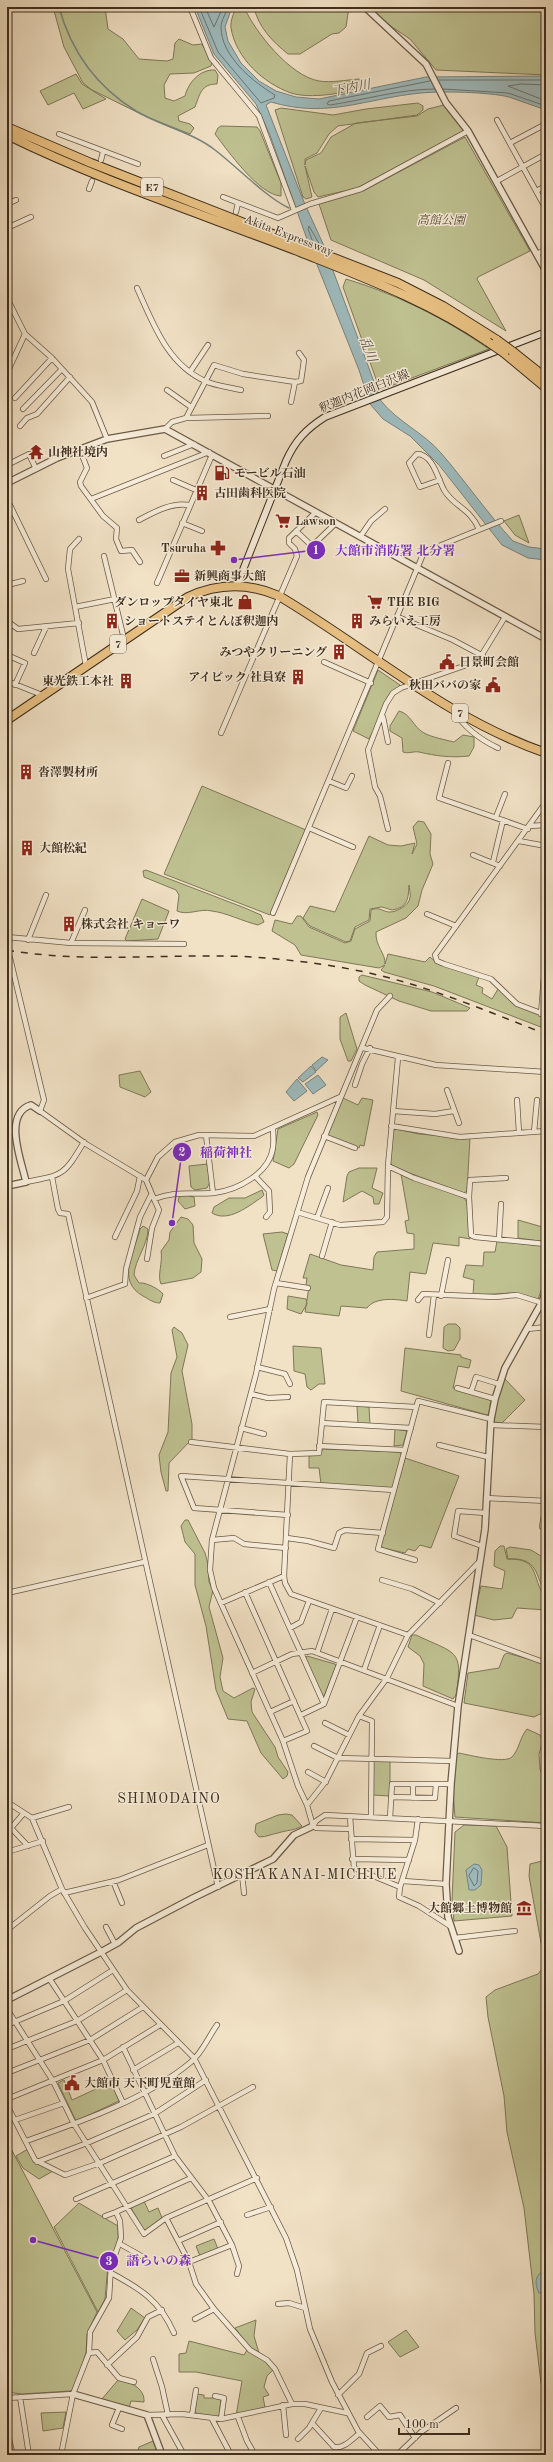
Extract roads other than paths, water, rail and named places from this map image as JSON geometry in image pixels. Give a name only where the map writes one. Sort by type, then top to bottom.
[{"type":"highway","name":"Akita Expressway","points":[[7,127],[91,164],[297,247],[334,265],[416,300],[488,342],[504,353],[546,388]]},
{"type":"highway","name":"Akita Expressway","points":[[7,135],[57,158],[297,247],[332,257],[422,295],[463,317],[512,351],[546,378]]},
{"type":"highway","name":"7","points":[[7,720],[165,611],[200,592],[237,585],[270,592],[279,596],[412,685],[453,710],[499,734],[546,753]]},
{"type":"main road","name":"釈迦内花岡白沢線","points":[[237,585],[290,452],[307,429],[325,417],[546,332]]},
{"type":"street","points":[[190,7],[211,58],[259,116],[296,210]]},
{"type":"street","points":[[365,7],[414,51],[428,69],[446,103],[468,131],[546,271]]},
{"type":"street","points":[[497,120],[546,209]]},
{"type":"street","points":[[510,143],[544,125],[546,127]]},
{"type":"street","points":[[223,197],[278,218],[310,204],[361,189],[468,131]]},
{"type":"street","points":[[59,134],[103,152],[138,164]]},
{"type":"street","points":[[101,160],[103,152]]},
{"type":"street","points":[[497,181],[546,154]]},
{"type":"street","points":[[89,189],[92,181]]},
{"type":"street","points":[[536,191],[546,186]]},
{"type":"street","points":[[7,204],[16,200]]},
{"type":"street","points":[[236,212],[238,203]]},
{"type":"street","points":[[7,228],[31,217]]},
{"type":"street","points":[[537,254],[546,249]]},
{"type":"street","points":[[137,288],[163,342],[175,359],[190,372],[204,381],[241,390]]},
{"type":"street","points":[[7,298],[25,334],[52,358],[92,402],[107,439]]},
{"type":"street","points":[[7,373],[25,334]]},
{"type":"street","points":[[190,372],[208,345]]},
{"type":"street","points":[[186,418],[204,381],[214,365],[243,374],[295,382],[301,381],[304,360],[298,353]]},
{"type":"street","points":[[15,398],[52,358]]},
{"type":"street","points":[[23,409],[62,369]]},
{"type":"street","points":[[20,426],[27,418],[37,414],[70,377]]},
{"type":"street","points":[[291,402],[295,382]]},
{"type":"street","points":[[167,390],[191,407]]},
{"type":"street","points":[[7,483],[107,439],[165,429],[172,422],[186,418],[268,416]]},
{"type":"street","points":[[165,429],[546,640]]},
{"type":"street","points":[[164,456],[194,444]]},
{"type":"street","points":[[80,450],[87,468],[80,482],[103,516],[117,528],[116,539],[121,551],[132,550],[140,562]]},
{"type":"street","points":[[7,465],[29,454],[36,469]]},
{"type":"street","points":[[157,583],[210,454]]},
{"type":"street","points":[[91,499],[210,454]]},
{"type":"street","points":[[440,480],[420,486],[409,463],[417,454],[420,454],[432,465],[451,499],[470,513],[481,528]]},
{"type":"street","points":[[173,480],[196,490]]},
{"type":"street","points":[[7,499],[46,579]]},
{"type":"street","points":[[139,520],[158,510],[182,504],[189,505]]},
{"type":"street","points":[[360,537],[371,521],[385,509]]},
{"type":"street","points":[[221,733],[297,556],[295,549],[288,541],[316,512]]},
{"type":"street","points":[[273,913],[371,683],[424,552],[501,521]]},
{"type":"street","points":[[182,523],[202,531]]},
{"type":"street","points":[[296,531],[312,546],[336,523]]},
{"type":"street","points":[[79,539],[70,549],[68,569],[86,666]]},
{"type":"street","points":[[104,556],[124,639]]},
{"type":"street","points":[[7,585],[23,581]]},
{"type":"street","points":[[75,607],[115,599]]},
{"type":"street","points":[[398,617],[453,640],[483,656]]},
{"type":"street","points":[[388,829],[380,796],[375,787],[368,750],[382,715],[394,693],[478,661],[483,656],[505,617]]},
{"type":"street","points":[[7,621],[18,629],[79,624]]},
{"type":"street","points":[[7,635],[11,625]]},
{"type":"street","points":[[34,653],[46,627]]},
{"type":"street","points":[[7,655],[25,663],[15,685]]},
{"type":"street","points":[[324,662],[371,683]]},
{"type":"street","points":[[7,681],[42,695]]},
{"type":"street","points":[[453,710],[460,721],[483,740],[498,748]]},
{"type":"street","points":[[382,715],[388,742]]},
{"type":"street","points":[[448,763],[439,798],[529,828],[546,825]]},
{"type":"street","points":[[330,781],[346,788],[352,776]]},
{"type":"street","points":[[496,817],[505,794]]},
{"type":"street","points":[[546,802],[529,828],[435,955],[437,960],[490,979],[516,1004],[544,1014],[546,951]]},
{"type":"street","points":[[493,862],[503,820]]},
{"type":"street","points":[[309,828],[354,847]]},
{"type":"street","points":[[519,841],[546,846]]},
{"type":"street","points":[[473,855],[500,866]]},
{"type":"street","points":[[28,940],[46,895]]},
{"type":"street","points":[[71,943],[84,910]]},
{"type":"street","points":[[427,914],[456,926]]},
{"type":"street","points":[[7,937],[71,943],[184,944]]},
{"type":"street","points":[[7,958],[10,958],[44,1100],[40,1111]]},
{"type":"street","points":[[313,1826],[307,1805],[298,1786],[283,1741],[214,1588],[210,1570],[212,1540],[257,1367],[276,1283],[297,1212],[324,1136],[363,1048],[377,1010],[390,996]]},
{"type":"street","points":[[363,1048],[370,1048],[398,1058],[436,1065],[546,1072]]},
{"type":"street","points":[[355,1085],[362,1064],[370,1048]]},
{"type":"street","points":[[297,1212],[340,1225],[383,1222],[387,1217],[388,1166],[398,1058]]},
{"type":"street","points":[[447,1090],[459,1123]]},
{"type":"street","points":[[146,1180],[158,1157],[168,1146],[190,1136],[206,1135],[248,1137],[273,1128],[340,1097]]},
{"type":"street","points":[[518,1100],[519,1133]]},
{"type":"street","points":[[534,1132],[537,1100]]},
{"type":"street","points":[[26,1182],[14,1128],[18,1117],[27,1107],[31,1105],[84,1142],[146,1180],[152,1197],[159,1210],[152,1228],[147,1259]]},
{"type":"street","points":[[393,1111],[435,1114],[454,1111]]},
{"type":"street","points":[[391,1126],[460,1137],[546,1131]]},
{"type":"street","points":[[152,1197],[180,1192],[213,1193],[235,1187],[255,1176],[269,1160],[273,1148],[273,1128]]},
{"type":"street","points":[[206,1135],[213,1193]]},
{"type":"street","points":[[324,1136],[355,1148]]},
{"type":"street","points":[[7,1186],[61,1174],[69,1167],[84,1142]]},
{"type":"street","points":[[388,1166],[414,1178],[469,1197]]},
{"type":"street","points":[[115,1237],[137,1191],[140,1176]]},
{"type":"street","points":[[255,1176],[269,1191],[270,1212],[266,1217]]},
{"type":"street","points":[[52,1177],[58,1209],[60,1213],[68,1214],[144,1562],[218,1887]]},
{"type":"street","points":[[506,1178],[470,1180],[469,1197],[471,1235],[546,1244]]},
{"type":"street","points":[[317,1218],[328,1188]]},
{"type":"street","points":[[86,1298],[125,1284],[126,1269],[139,1223],[152,1197]]},
{"type":"street","points":[[499,1239],[501,1204]]},
{"type":"street","points":[[322,1256],[332,1222]]},
{"type":"street","points":[[441,1296],[448,1260]]},
{"type":"street","points":[[276,1283],[308,1288]]},
{"type":"street","points":[[459,1951],[450,1926],[446,1884],[451,1784],[458,1706],[486,1513],[491,1422],[499,1384],[527,1329],[544,1303],[546,1290]]},
{"type":"street","points":[[418,1300],[423,1294],[441,1296],[494,1297],[517,1295],[544,1303]]},
{"type":"street","points":[[429,1335],[434,1295]]},
{"type":"street","points":[[230,1317],[270,1309]]},
{"type":"street","points":[[527,1329],[546,1327]]},
{"type":"street","points":[[257,1367],[285,1374],[290,1384]]},
{"type":"street","points":[[471,1392],[476,1377],[499,1384]]},
{"type":"street","points":[[457,1388],[495,1399]]},
{"type":"street","points":[[250,1394],[268,1398],[288,1397]]},
{"type":"street","points":[[415,1560],[378,1549],[418,1401],[491,1422],[546,1427]]},
{"type":"street","points":[[191,1442],[290,1454],[319,1453],[324,1402],[416,1407]]},
{"type":"street","points":[[322,1423],[411,1428]]},
{"type":"street","points":[[241,1428],[264,1434]]},
{"type":"street","points":[[439,1445],[488,1457]]},
{"type":"street","points":[[319,1446],[405,1450]]},
{"type":"street","points":[[290,1454],[290,1484],[284,1576],[285,1584],[291,1594],[408,1635]]},
{"type":"street","points":[[288,1516],[192,1506],[181,1476],[394,1490]]},
{"type":"street","points":[[486,1498],[546,1503],[542,1527]]},
{"type":"street","points":[[482,1546],[454,1536],[458,1511],[486,1513]]},
{"type":"street","points":[[287,1538],[308,1541],[334,1548],[339,1533],[345,1530],[382,1533]]},
{"type":"street","points":[[212,1540],[234,1538],[244,1544],[286,1548]]},
{"type":"street","points":[[7,1593],[144,1562]]},
{"type":"street","points":[[307,1805],[326,1782],[359,1716],[387,1678],[408,1635],[479,1562]]},
{"type":"street","points":[[221,1603],[284,1576]]},
{"type":"street","points":[[382,1580],[412,1588],[440,1603]]},
{"type":"street","points":[[269,1582],[324,1704]]},
{"type":"street","points":[[246,1592],[307,1731],[283,1741]]},
{"type":"street","points":[[290,1628],[301,1622],[309,1601]]},
{"type":"street","points":[[317,1653],[332,1609]]},
{"type":"street","points":[[301,1715],[324,1704],[357,1617]]},
{"type":"street","points":[[364,1670],[380,1625]]},
{"type":"street","points":[[469,1635],[546,1663]]},
{"type":"street","points":[[252,1672],[275,1661],[300,1653],[317,1653],[387,1678],[458,1706]]},
{"type":"street","points":[[270,1712],[294,1701]]},
{"type":"street","points":[[359,1716],[372,1721],[370,1817]]},
{"type":"street","points":[[325,1723],[349,1735]]},
{"type":"street","points":[[314,1746],[338,1758],[453,1761]]},
{"type":"street","points":[[308,1772],[326,1782]]},
{"type":"street","points":[[390,1818],[392,1784],[451,1784]]},
{"type":"street","points":[[413,1784],[413,1798]]},
{"type":"street","points":[[391,1797],[436,1798],[436,1784]]},
{"type":"street","points":[[7,1802],[32,1818],[63,1891],[101,1952],[127,1990],[194,2058],[257,2178],[290,2250],[316,2345],[338,2395],[347,2413],[360,2433],[380,2455]]},
{"type":"street","points":[[32,1818],[69,1807]]},
{"type":"street","points":[[24,1813],[11,1828],[28,1846]]},
{"type":"street","points":[[7,2000],[101,1952],[115,1944],[136,1928],[242,1874],[273,1860],[294,1835],[313,1826],[316,1821],[325,1815],[450,1820],[546,1826]]},
{"type":"street","points":[[350,1817],[352,1859],[354,1868],[358,1871],[400,1887]]},
{"type":"street","points":[[418,1819],[415,1840],[400,1887],[399,1897],[419,1906],[450,1926]]},
{"type":"street","points":[[313,1826],[316,1828],[351,1829]]},
{"type":"street","points":[[351,1839],[415,1840]]},
{"type":"street","points":[[7,1852],[42,1841]]},
{"type":"street","points":[[7,1930],[50,1896],[63,1891],[114,1881],[208,1845]]},
{"type":"street","points":[[352,1859],[409,1860]]},
{"type":"street","points":[[242,1874],[244,1893]]},
{"type":"street","points":[[114,1881],[122,1903]]},
{"type":"street","points":[[403,1881],[446,1884]]},
{"type":"street","points":[[106,1927],[115,1944]]},
{"type":"street","points":[[455,1938],[515,1931]]},
{"type":"street","points":[[7,2025],[64,2001],[113,1970]]},
{"type":"street","points":[[50,1978],[102,2060],[123,2103]]},
{"type":"street","points":[[7,2049],[28,2042],[77,2021],[127,1990]]},
{"type":"street","points":[[7,2073],[90,2040],[143,2007]]},
{"type":"street","points":[[7,2009],[53,2081],[74,2124],[113,2183],[144,2234],[166,2218],[209,2201],[257,2178]]},
{"type":"street","points":[[7,2099],[102,2060],[160,2025]]},
{"type":"street","points":[[26,2142],[74,2124],[123,2103],[144,2092],[194,2058],[217,2025]]},
{"type":"street","points":[[134,2070],[178,2043]]},
{"type":"street","points":[[123,2048],[175,2156],[209,2201],[221,2222],[232,2244],[239,2266],[236,2274]]},
{"type":"street","points":[[37,2162],[87,2143],[154,2114],[206,2080]]},
{"type":"street","points":[[7,2105],[37,2162],[65,2175],[100,2163],[181,2127],[253,2087]]},
{"type":"street","points":[[15,2120],[64,2103]]},
{"type":"street","points":[[76,2199],[175,2156]]},
{"type":"street","points":[[105,2216],[191,2178]]},
{"type":"street","points":[[248,2215],[271,2207]]},
{"type":"street","points":[[61,2455],[73,2394],[89,2353],[92,2325],[104,2309],[109,2298],[111,2266],[120,2244],[120,2221],[116,2212]]},
{"type":"street","points":[[166,2218],[189,2262],[196,2284],[214,2309],[250,2350],[267,2360],[275,2369],[292,2404]]},
{"type":"street","points":[[178,2241],[221,2222]]},
{"type":"street","points":[[120,2244],[144,2258]]},
{"type":"street","points":[[189,2262],[232,2244]]},
{"type":"street","points":[[111,2273],[139,2287],[162,2310],[174,2333]]},
{"type":"street","points":[[278,2304],[289,2303],[305,2308]]},
{"type":"street","points":[[195,2319],[214,2309]]},
{"type":"street","points":[[108,2365],[137,2337],[140,2329],[148,2317],[162,2310]]},
{"type":"street","points":[[338,2395],[359,2374],[367,2353],[381,2346]]},
{"type":"street","points":[[89,2353],[97,2352],[119,2378],[134,2382]]},
{"type":"street","points":[[153,2359],[162,2387],[168,2414]]},
{"type":"street","points":[[192,2415],[196,2390]]},
{"type":"street","points":[[7,2398],[73,2394],[147,2415],[192,2415],[221,2420],[292,2404],[305,2404],[347,2413]]},
{"type":"street","points":[[214,2396],[224,2398],[221,2420]]},
{"type":"street","points":[[20,2397],[29,2455]]},
{"type":"street","points":[[283,2406],[286,2435]]},
{"type":"street","points":[[367,2416],[380,2406],[391,2418],[400,2415],[415,2438]]},
{"type":"street","points":[[119,2408],[112,2425],[122,2430]]},
{"type":"street","points":[[298,2439],[312,2423],[321,2408]]},
{"type":"street","points":[[397,2455],[415,2438],[456,2408]]},
{"type":"street","points":[[147,2415],[162,2455]]},
{"type":"street","points":[[162,2415],[184,2455]]},
{"type":"street","points":[[238,2417],[253,2453],[243,2455]]},
{"type":"street","points":[[212,2419],[230,2455]]},
{"type":"street","points":[[312,2423],[334,2447],[338,2448],[343,2447],[360,2433]]},
{"type":"water","points":[[195,7],[232,7],[225,27],[228,41],[241,63],[259,81],[276,91],[296,97],[319,99],[426,77],[546,76],[546,110],[500,95],[453,92],[421,93],[329,108],[292,107],[271,102],[266,105],[304,202],[324,246],[381,401],[395,415],[427,439],[441,453],[494,520],[513,541],[529,547],[546,549],[546,560],[528,558],[502,545],[439,465],[410,436],[383,419],[370,404],[359,370],[308,242],[270,135],[256,104],[214,54]]},
{"type":"water","points":[[322,1057],[328,1060],[316,1071],[312,1065]]},
{"type":"water","points":[[311,1066],[316,1072],[303,1082],[298,1078]]},
{"type":"water","points":[[318,1075],[326,1085],[313,1094],[305,1084]]},
{"type":"water","points":[[297,1079],[307,1091],[294,1101],[286,1092]]},
{"type":"water","points":[[474,1864],[479,1865],[482,1870],[481,1885],[475,1890],[469,1890],[466,1870]]},
{"type":"water","points":[[546,2269],[546,2294],[539,2293],[536,2285],[536,2279],[542,2271]]},
{"type":"waterway","points":[[59,7],[64,23],[78,53],[87,66],[109,91],[136,111],[206,144],[271,197],[289,208]]},
{"type":"railway","points":[[7,950],[72,957],[235,956],[319,964],[387,977],[475,1006],[546,1034]]},
{"type":"place","name":"山神社境内","points":[[36,452]]},
{"type":"place","name":"モービル石油","points":[[222,473]]},
{"type":"place","name":"古田歯科医院","points":[[202,493]]},
{"type":"place","name":"Lawson","points":[[283,521]]},
{"type":"place","name":"Tsuruha","points":[[218,548]]},
{"type":"place","name":"大館市消防署 北分署","points":[[234,560]]},
{"type":"place","name":"新興商事大館","points":[[182,576]]},
{"type":"place","name":"ダンロップタイヤ東北","points":[[245,602]]},
{"type":"place","name":"THE BIG","points":[[375,602]]},
{"type":"place","name":"ショートステイとんぼ釈迦内","points":[[112,621]]},
{"type":"place","name":"みらいえ工房","points":[[357,621]]},
{"type":"place","name":"みつやクリーニング","points":[[339,652]]},
{"type":"place","name":"日景町会館","points":[[447,662]]},
{"type":"place","name":"アイピック 社員寮","points":[[298,677]]},
{"type":"place","name":"東光鉄工本社","points":[[126,681]]},
{"type":"place","name":"秋田ババの家","points":[[493,685]]},
{"type":"place","name":"沓澤製材所","points":[[26,772]]},
{"type":"place","name":"大館松紀","points":[[27,848]]},
{"type":"place","name":"株式会社 キョーワ","points":[[69,924]]},
{"type":"place","name":"稲荷神社","points":[[172,1223]]},
{"type":"place","name":"大館郷土博物館","points":[[524,1908]]},
{"type":"place","name":"大館市 天下町児童館","points":[[72,2083]]},
{"type":"place","name":"語らいの森","points":[[33,2240]]},
{"type":"district","name":"SHIMODAINO","points":[[169,1798]]},
{"type":"district","name":"KOSHAKANAI-MICHIUE","points":[[305,1874]]},
{"type":"water label","name":"下内川","points":[[351,87]]},
{"type":"water label","name":"乱川","points":[[369,349]]},
{"type":"park label","name":"高館公園","points":[[441,220]]}]
